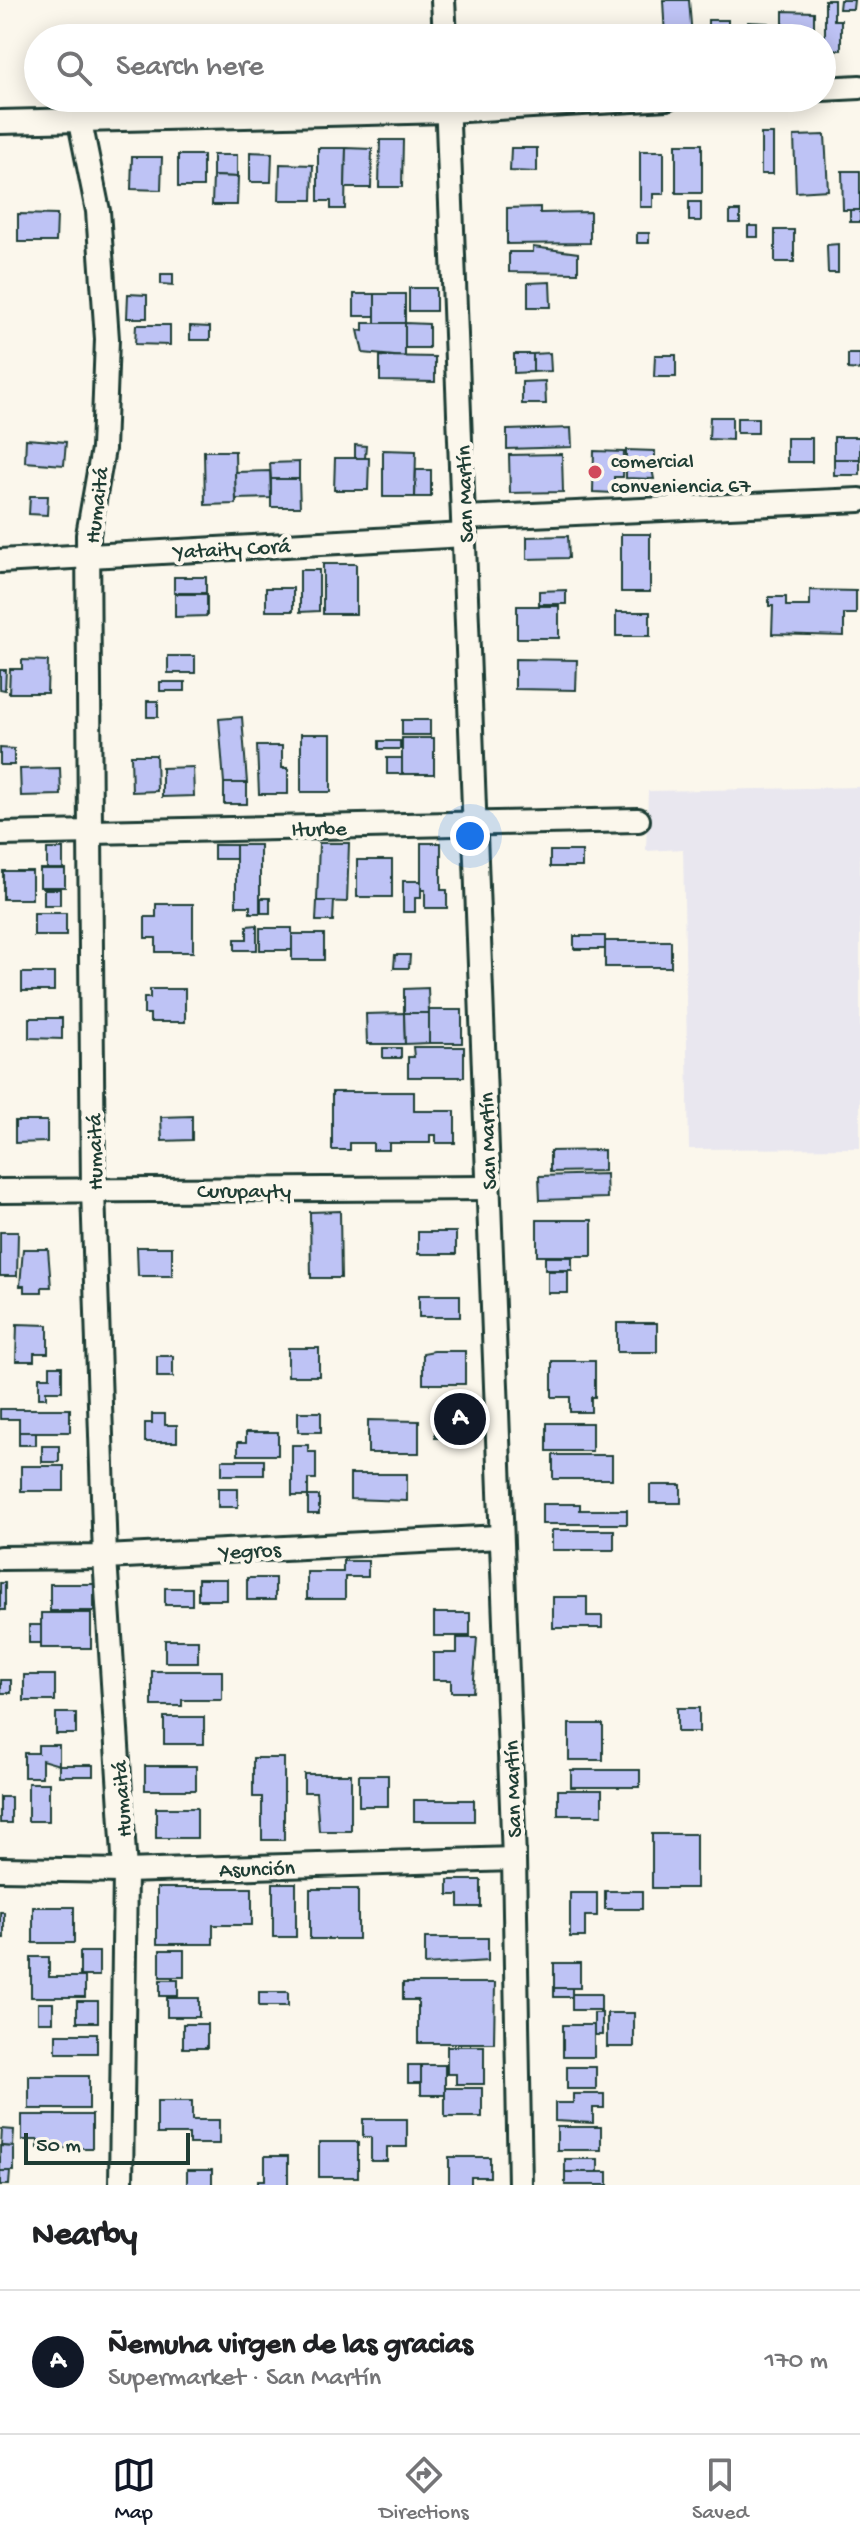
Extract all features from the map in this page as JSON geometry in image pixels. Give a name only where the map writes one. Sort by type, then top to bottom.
[{"type":"street","points":[[443,0],[444,24]]},
{"type":"street","points":[[836,88],[860,87]]},
{"type":"street","points":[[0,122],[80,122],[284,112]]},
{"type":"street","name":"San Martín","points":[[448,112],[514,1859],[520,2185]]},
{"type":"street","name":"Humaitá","points":[[80,122],[98,211],[107,339],[103,449],[91,509],[89,555],[90,832],[93,1190],[105,1557],[125,1871],[121,2185]]},
{"type":"street","name":"Yataity Corá","points":[[0,561],[860,500]]},
{"type":"street","name":"Iturbe","points":[[0,834],[638,820]]},
{"type":"street","name":"Curupayty","points":[[0,1191],[488,1188]]},
{"type":"street","name":"Yegros","points":[[0,1558],[105,1557],[500,1537]]},
{"type":"street","name":"Asunción","points":[[0,1869],[125,1871],[514,1859]]},
{"type":"shaded area","points":[[860,787],[860,1148],[689,1149],[683,849],[646,851],[648,791]]},
{"type":"building","points":[[663,0],[689,0],[691,24],[664,24]]},
{"type":"building","points":[[825,0],[834,0],[834,20],[841,20],[841,50],[836,50],[836,24],[825,24]]},
{"type":"building","points":[[840,0],[854,0],[853,9],[839,9]]},
{"type":"building","points":[[783,11],[814,12],[814,24],[783,24]]},
{"type":"building","points":[[708,20],[728,20],[728,24],[708,24]]},
{"type":"building","points":[[761,134],[773,134],[773,174],[761,174]]},
{"type":"building","points":[[825,135],[828,190],[796,192],[794,136]]},
{"type":"building","points":[[380,140],[403,140],[402,187],[379,187]]},
{"type":"building","points":[[676,144],[702,144],[702,193],[676,193]]},
{"type":"building","points":[[318,148],[346,148],[345,209],[331,209],[331,201],[318,201]]},
{"type":"building","points":[[346,148],[372,149],[371,188],[345,188]]},
{"type":"building","points":[[511,148],[537,148],[537,172],[510,171]]},
{"type":"building","points":[[640,151],[664,151],[664,194],[653,194],[653,207],[640,207]]},
{"type":"building","points":[[250,152],[272,153],[271,182],[250,182]]},
{"type":"building","points":[[178,155],[203,155],[203,187],[178,187]]},
{"type":"building","points":[[213,155],[237,155],[237,177],[213,176]]},
{"type":"building","points":[[132,157],[162,157],[161,190],[131,189]]},
{"type":"building","points":[[280,164],[313,165],[312,200],[279,200]]},
{"type":"building","points":[[842,171],[860,171],[860,210],[843,210]]},
{"type":"building","points":[[213,176],[238,177],[237,205],[212,205]]},
{"type":"building","points":[[689,202],[701,202],[701,221],[689,221]]},
{"type":"building","points":[[540,207],[540,213],[590,212],[590,243],[507,244],[507,208]]},
{"type":"building","points":[[850,210],[860,210],[860,222],[850,222]]},
{"type":"building","points":[[730,211],[740,211],[740,223],[730,223]]},
{"type":"building","points":[[18,214],[57,215],[56,242],[18,242]]},
{"type":"building","points":[[748,226],[758,226],[758,237],[748,237]]},
{"type":"building","points":[[775,230],[794,230],[794,262],[775,262]]},
{"type":"building","points":[[637,233],[649,233],[649,243],[637,243]]},
{"type":"building","points":[[838,244],[838,273],[828,273],[827,245]]},
{"type":"building","points":[[533,247],[578,253],[578,273],[509,272],[509,252],[533,252]]},
{"type":"building","points":[[161,274],[173,274],[173,285],[161,284]]},
{"type":"building","points":[[550,282],[551,307],[528,307],[528,283]]},
{"type":"building","points":[[409,288],[436,288],[436,311],[409,311]]},
{"type":"building","points":[[128,294],[147,295],[147,318],[127,318]]},
{"type":"building","points":[[354,294],[375,294],[375,316],[354,316]]},
{"type":"building","points":[[375,294],[405,294],[405,323],[375,323]]},
{"type":"building","points":[[363,323],[405,323],[405,357],[363,353],[358,330],[363,331]]},
{"type":"building","points":[[405,323],[429,324],[429,348],[405,348]]},
{"type":"building","points":[[136,325],[170,325],[170,345],[135,344]]},
{"type":"building","points":[[190,326],[210,327],[210,340],[190,340]]},
{"type":"building","points":[[550,353],[551,371],[533,372],[533,354]]},
{"type":"building","points":[[514,354],[533,354],[533,372],[514,373]]},
{"type":"building","points":[[848,354],[860,354],[860,370],[848,369]]},
{"type":"building","points":[[655,355],[676,355],[676,377],[654,377]]},
{"type":"building","points":[[380,356],[435,357],[435,382],[380,381]]},
{"type":"building","points":[[545,381],[546,404],[522,404],[522,382]]},
{"type":"building","points":[[710,417],[732,417],[732,440],[709,439]]},
{"type":"building","points":[[737,418],[758,418],[758,433],[737,433]]},
{"type":"building","points":[[571,428],[572,447],[507,449],[507,430]]},
{"type":"building","points":[[834,437],[860,437],[860,459],[834,459]]},
{"type":"building","points":[[787,438],[812,438],[812,462],[787,462]]},
{"type":"building","points":[[26,439],[66,442],[64,465],[25,462]]},
{"type":"building","points":[[355,445],[366,446],[365,458],[355,458]]},
{"type":"building","points":[[383,450],[416,451],[415,497],[383,497]]},
{"type":"building","points":[[626,450],[655,451],[655,459],[650,459],[654,479],[626,478]]},
{"type":"building","points":[[204,451],[235,451],[236,504],[205,505]]},
{"type":"building","points":[[594,451],[624,452],[623,477],[614,477],[614,493],[593,492]]},
{"type":"building","points":[[562,454],[563,492],[510,493],[509,455]]},
{"type":"building","points":[[335,458],[369,458],[368,490],[334,490]]},
{"type":"building","points":[[834,459],[860,459],[860,475],[834,475]]},
{"type":"building","points":[[299,462],[299,479],[271,479],[270,463]]},
{"type":"building","points":[[416,470],[431,470],[431,497],[415,497]]},
{"type":"building","points":[[270,471],[271,498],[236,499],[235,472]]},
{"type":"building","points":[[271,479],[299,479],[300,507],[271,507]]},
{"type":"building","points":[[30,496],[48,496],[47,515],[29,514]]},
{"type":"building","points":[[621,534],[650,534],[650,592],[621,592]]},
{"type":"building","points":[[568,536],[569,558],[527,559],[527,537]]},
{"type":"building","points":[[323,564],[356,564],[356,614],[323,614]]},
{"type":"building","points":[[300,570],[319,570],[319,611],[300,612]]},
{"type":"building","points":[[174,577],[206,577],[206,593],[174,593]]},
{"type":"building","points":[[266,588],[293,588],[293,611],[266,611]]},
{"type":"building","points":[[566,590],[566,604],[539,604],[539,591]]},
{"type":"building","points":[[810,590],[856,591],[856,614],[844,614],[844,636],[772,634],[773,606],[769,606],[769,597],[786,597],[786,606],[810,606]]},
{"type":"building","points":[[175,594],[207,594],[207,616],[175,617]]},
{"type":"building","points":[[517,606],[559,606],[559,638],[517,638]]},
{"type":"building","points":[[616,612],[650,612],[650,636],[616,636]]},
{"type":"building","points":[[168,656],[195,656],[195,673],[168,673]]},
{"type":"building","points":[[515,659],[577,660],[576,690],[515,689]]},
{"type":"building","points":[[22,660],[48,661],[47,693],[9,693],[10,669],[22,669]]},
{"type":"building","points":[[0,670],[6,670],[5,690],[0,689]]},
{"type":"building","points":[[160,682],[185,682],[185,691],[160,691]]},
{"type":"building","points":[[147,701],[158,701],[158,717],[147,717]]},
{"type":"building","points":[[242,717],[247,783],[224,783],[219,719]]},
{"type":"building","points":[[402,720],[430,720],[430,735],[402,735]]},
{"type":"building","points":[[301,734],[331,734],[331,792],[301,792]]},
{"type":"building","points":[[402,738],[434,738],[434,774],[402,774]]},
{"type":"building","points":[[379,741],[400,741],[400,749],[379,749]]},
{"type":"building","points":[[257,746],[282,746],[282,768],[288,768],[288,794],[259,794]]},
{"type":"building","points":[[0,748],[14,749],[14,765],[0,765]]},
{"type":"building","points":[[131,755],[156,755],[157,791],[132,792]]},
{"type":"building","points":[[387,758],[402,758],[402,774],[387,774]]},
{"type":"building","points":[[193,767],[194,796],[162,797],[162,768]]},
{"type":"building","points":[[60,768],[61,795],[21,796],[20,769]]},
{"type":"building","points":[[224,783],[247,783],[247,804],[224,804]]},
{"type":"building","points":[[319,843],[349,843],[347,902],[317,901]]},
{"type":"building","points":[[421,843],[441,843],[441,890],[447,890],[447,908],[425,908],[425,890],[421,890]]},
{"type":"building","points":[[214,845],[236,845],[236,859],[214,859]]},
{"type":"building","points":[[236,845],[260,845],[260,913],[250,913],[250,906],[236,906]]},
{"type":"building","points":[[47,849],[63,849],[63,869],[47,869]]},
{"type":"building","points":[[550,851],[582,851],[582,867],[550,867]]},
{"type":"building","points":[[357,860],[392,860],[392,897],[357,897]]},
{"type":"building","points":[[40,869],[65,869],[65,887],[40,887]]},
{"type":"building","points":[[3,871],[32,871],[32,899],[3,899]]},
{"type":"building","points":[[403,881],[421,881],[421,898],[415,898],[415,912],[403,912]]},
{"type":"building","points":[[44,889],[60,889],[60,905],[44,905]]},
{"type":"building","points":[[261,898],[270,898],[270,913],[261,913]]},
{"type":"building","points":[[317,901],[334,901],[333,921],[316,921]]},
{"type":"building","points":[[156,904],[193,904],[193,952],[156,952],[156,938],[145,938],[145,917],[156,917]]},
{"type":"building","points":[[34,913],[66,913],[66,936],[34,936]]},
{"type":"building","points":[[257,925],[257,950],[235,950],[235,939],[247,939],[247,926]]},
{"type":"building","points":[[260,928],[292,928],[292,950],[260,950]]},
{"type":"building","points":[[292,934],[324,934],[324,960],[292,960]]},
{"type":"building","points":[[574,936],[605,936],[605,949],[574,949]]},
{"type":"building","points":[[605,941],[671,941],[671,967],[605,967]]},
{"type":"building","points":[[395,955],[410,955],[409,968],[394,968]]},
{"type":"building","points":[[22,973],[54,973],[54,991],[22,991]]},
{"type":"building","points":[[428,988],[429,1013],[404,1013],[404,989]]},
{"type":"building","points":[[150,989],[185,989],[185,1022],[150,1022],[150,1014],[144,1014],[144,998],[150,998]]},
{"type":"building","points":[[429,1010],[462,1010],[462,1043],[429,1043]]},
{"type":"building","points":[[404,1013],[405,1044],[367,1044],[366,1014]]},
{"type":"building","points":[[404,1013],[429,1013],[429,1043],[405,1044]]},
{"type":"building","points":[[29,1018],[62,1018],[62,1039],[29,1038]]},
{"type":"building","points":[[413,1047],[464,1047],[464,1077],[408,1077],[408,1057],[414,1057]]},
{"type":"building","points":[[383,1048],[401,1048],[401,1058],[383,1058]]},
{"type":"building","points":[[332,1092],[414,1092],[414,1111],[455,1111],[455,1143],[436,1143],[436,1135],[430,1135],[430,1143],[389,1143],[389,1150],[373,1150],[373,1143],[350,1143],[350,1150],[332,1150]]},
{"type":"building","points":[[192,1116],[192,1140],[162,1141],[161,1117]]},
{"type":"building","points":[[15,1121],[47,1121],[47,1142],[15,1143]]},
{"type":"building","points":[[604,1150],[604,1171],[550,1172],[550,1151]]},
{"type":"building","points":[[606,1174],[607,1198],[540,1200],[539,1176]]},
{"type":"building","points":[[340,1211],[341,1278],[311,1278],[310,1212]]},
{"type":"building","points":[[537,1220],[592,1220],[592,1256],[537,1256]]},
{"type":"building","points":[[0,1232],[18,1232],[17,1276],[0,1276]]},
{"type":"building","points":[[418,1232],[456,1232],[456,1254],[418,1254]]},
{"type":"building","points":[[137,1247],[172,1247],[172,1276],[138,1276]]},
{"type":"building","points":[[23,1249],[48,1249],[51,1287],[42,1287],[42,1292],[24,1292],[24,1286],[20,1286]]},
{"type":"building","points":[[545,1257],[572,1257],[572,1270],[545,1270]]},
{"type":"building","points":[[548,1271],[568,1271],[568,1293],[548,1293]]},
{"type":"building","points":[[419,1295],[460,1295],[460,1317],[419,1317]]},
{"type":"building","points":[[617,1323],[657,1323],[657,1352],[617,1352]]},
{"type":"building","points":[[17,1324],[48,1325],[48,1353],[34,1353],[34,1361],[16,1361]]},
{"type":"building","points":[[288,1348],[319,1348],[319,1376],[288,1376]]},
{"type":"building","points":[[465,1351],[465,1384],[423,1384],[423,1353]]},
{"type":"building","points":[[157,1356],[173,1356],[173,1377],[157,1377]]},
{"type":"building","points":[[552,1361],[595,1361],[595,1397],[591,1397],[591,1412],[570,1412],[570,1397],[552,1397]]},
{"type":"building","points":[[50,1366],[62,1366],[62,1391],[46,1391],[46,1398],[39,1398],[39,1377],[50,1377]]},
{"type":"building","points":[[0,1409],[70,1409],[70,1432],[19,1432],[19,1419],[0,1419]]},
{"type":"building","points":[[298,1412],[321,1412],[321,1432],[298,1432]]},
{"type":"building","points":[[152,1414],[165,1414],[165,1425],[177,1425],[177,1442],[145,1442],[145,1423],[152,1423]]},
{"type":"building","points":[[435,1417],[479,1417],[479,1438],[435,1438]]},
{"type":"building","points":[[368,1420],[419,1421],[419,1453],[368,1453]]},
{"type":"building","points":[[547,1423],[592,1423],[592,1451],[547,1451]]},
{"type":"building","points":[[19,1432],[36,1432],[36,1445],[19,1445]]},
{"type":"building","points":[[246,1432],[278,1432],[278,1455],[238,1455],[238,1442],[246,1442]]},
{"type":"building","points":[[292,1445],[308,1445],[308,1452],[316,1452],[316,1479],[308,1479],[308,1496],[292,1496]]},
{"type":"building","points":[[42,1446],[59,1446],[59,1462],[42,1462]]},
{"type":"building","points":[[553,1455],[612,1455],[612,1479],[553,1479]]},
{"type":"building","points":[[222,1460],[264,1460],[264,1475],[222,1475]]},
{"type":"building","points":[[21,1466],[64,1466],[64,1491],[21,1491]]},
{"type":"building","points":[[350,1474],[407,1474],[407,1501],[350,1499]]},
{"type":"building","points":[[650,1485],[681,1485],[681,1503],[650,1503]]},
{"type":"building","points":[[218,1488],[238,1488],[238,1507],[218,1507]]},
{"type":"building","points":[[308,1496],[319,1496],[319,1514],[308,1514]]},
{"type":"building","points":[[542,1504],[580,1504],[580,1510],[627,1510],[627,1524],[542,1524]]},
{"type":"building","points":[[552,1530],[614,1530],[614,1550],[552,1550]]},
{"type":"building","points":[[343,1561],[368,1561],[368,1577],[345,1577],[345,1599],[307,1599],[307,1572],[343,1572]]},
{"type":"building","points":[[247,1578],[275,1578],[275,1600],[247,1600]]},
{"type":"building","points":[[198,1579],[227,1579],[227,1600],[198,1600]]},
{"type":"building","points":[[0,1583],[5,1583],[5,1610],[0,1610]]},
{"type":"building","points":[[50,1584],[94,1584],[94,1611],[50,1611]]},
{"type":"building","points":[[165,1588],[192,1588],[192,1605],[165,1605]]},
{"type":"building","points":[[553,1597],[587,1597],[587,1616],[602,1616],[602,1628],[553,1628]]},
{"type":"building","points":[[41,1613],[91,1613],[91,1648],[41,1648]]},
{"type":"building","points":[[434,1613],[470,1613],[470,1636],[434,1636]]},
{"type":"building","points":[[29,1625],[41,1625],[41,1643],[29,1643]]},
{"type":"building","points":[[457,1638],[477,1638],[473,1692],[451,1692],[451,1680],[433,1680],[433,1653],[457,1653]]},
{"type":"building","points":[[165,1640],[198,1640],[198,1662],[165,1662]]},
{"type":"building","points":[[152,1671],[222,1671],[222,1700],[182,1700],[182,1706],[152,1706]]},
{"type":"building","points":[[24,1675],[55,1675],[55,1701],[24,1701]]},
{"type":"building","points":[[1,1680],[11,1680],[11,1693],[1,1693]]},
{"type":"building","points":[[677,1708],[699,1708],[699,1732],[677,1732]]},
{"type":"building","points":[[56,1713],[76,1713],[76,1734],[56,1734]]},
{"type":"building","points":[[164,1717],[204,1717],[204,1744],[164,1744]]},
{"type":"building","points":[[569,1724],[603,1724],[603,1760],[569,1760]]},
{"type":"building","points":[[38,1745],[59,1745],[59,1765],[42,1760],[42,1777],[24,1777],[24,1753],[38,1753]]},
{"type":"building","points":[[253,1758],[284,1758],[284,1840],[262,1840],[262,1797],[253,1797]]},
{"type":"building","points":[[59,1765],[93,1765],[93,1776],[59,1776]]},
{"type":"building","points":[[145,1766],[196,1766],[196,1790],[145,1790]]},
{"type":"building","points":[[571,1770],[640,1770],[640,1787],[571,1787]]},
{"type":"building","points":[[304,1774],[351,1774],[351,1831],[319,1831],[316,1792],[304,1792]]},
{"type":"building","points":[[359,1775],[388,1775],[388,1806],[359,1806]]},
{"type":"building","points":[[28,1783],[49,1783],[49,1821],[28,1821]]},
{"type":"building","points":[[558,1790],[602,1790],[602,1815],[558,1815]]},
{"type":"building","points":[[0,1797],[11,1797],[11,1823],[0,1823]]},
{"type":"building","points":[[414,1800],[474,1800],[474,1821],[414,1821]]},
{"type":"building","points":[[156,1808],[197,1808],[197,1838],[156,1838]]},
{"type":"building","points":[[652,1834],[696,1834],[696,1888],[652,1888]]},
{"type":"building","points":[[448,1880],[481,1880],[481,1907],[459,1907],[459,1895],[448,1895]]},
{"type":"building","points":[[273,1883],[296,1883],[296,1937],[273,1937]]},
{"type":"building","points":[[157,1888],[252,1888],[252,1925],[213,1925],[213,1944],[157,1944]]},
{"type":"building","points":[[310,1889],[358,1889],[358,1939],[310,1939]]},
{"type":"building","points":[[605,1891],[642,1891],[642,1909],[605,1909]]},
{"type":"building","points":[[570,1893],[597,1893],[597,1916],[585,1916],[585,1937],[570,1937]]},
{"type":"building","points":[[33,1907],[74,1907],[74,1943],[33,1943]]},
{"type":"building","points":[[0,1912],[4,1912],[4,1938],[0,1938]]},
{"type":"building","points":[[425,1938],[488,1938],[488,1961],[425,1965]]},
{"type":"building","points":[[160,1950],[184,1950],[184,1977],[160,1977]]},
{"type":"building","points":[[80,1952],[99,1952],[99,1976],[80,1976]]},
{"type":"building","points":[[31,1957],[49,1957],[49,1977],[85,1977],[85,1997],[31,1997]]},
{"type":"building","points":[[554,1963],[580,1963],[580,1988],[554,1988]]},
{"type":"building","points":[[160,1980],[178,1980],[178,1996],[160,1996]]},
{"type":"building","points":[[403,1983],[495,1983],[494,2043],[418,2043],[418,2000],[403,2000]]},
{"type":"building","points":[[554,1988],[572,1988],[572,1997],[554,1997]]},
{"type":"building","points":[[259,1992],[288,1992],[288,2006],[259,2006]]},
{"type":"building","points":[[572,1994],[601,1994],[601,2010],[572,2010]]},
{"type":"building","points":[[167,1998],[199,1998],[199,2017],[167,2017]]},
{"type":"building","points":[[77,2001],[98,2001],[98,2022],[77,2022]]},
{"type":"building","points":[[38,2003],[53,2003],[53,2022],[38,2022]]},
{"type":"building","points":[[594,2013],[602,2013],[602,2035],[594,2035]]},
{"type":"building","points":[[607,2013],[634,2013],[634,2047],[607,2047]]},
{"type":"building","points":[[183,2024],[207,2024],[207,2048],[183,2048]]},
{"type":"building","points":[[563,2025],[594,2025],[594,2057],[563,2057]]},
{"type":"building","points":[[56,2034],[97,2034],[97,2053],[56,2053]]},
{"type":"building","points":[[447,2046],[484,2046],[484,2084],[456,2084],[456,2074],[447,2074]]},
{"type":"building","points":[[408,2065],[421,2065],[421,2083],[408,2083]]},
{"type":"building","points":[[421,2065],[445,2065],[445,2095],[421,2095]]},
{"type":"building","points":[[567,2067],[596,2067],[596,2089],[567,2089]]},
{"type":"building","points":[[29,2076],[89,2076],[89,2109],[29,2109]]},
{"type":"building","points":[[445,2088],[482,2088],[482,2117],[445,2117]]},
{"type":"building","points":[[573,2094],[604,2094],[604,2108],[593,2108],[593,2123],[555,2121],[555,2103],[573,2103]]},
{"type":"building","points":[[157,2101],[192,2101],[192,2120],[219,2120],[219,2144],[189,2144],[189,2134],[157,2134]]},
{"type":"building","points":[[22,2115],[92,2115],[92,2148],[38,2148],[38,2140],[22,2140]]},
{"type":"building","points":[[363,2119],[407,2119],[407,2147],[387,2147],[387,2161],[371,2161],[371,2137],[363,2137]]},
{"type":"building","points":[[557,2127],[601,2127],[601,2150],[557,2150]]},
{"type":"building","points":[[2,2129],[14,2130],[13,2147],[1,2146]]},
{"type":"building","points":[[319,2142],[358,2142],[358,2177],[319,2177]]},
{"type":"building","points":[[0,2146],[14,2147],[14,2171],[0,2171]]},
{"type":"building","points":[[265,2156],[288,2156],[288,2185],[258,2185],[258,2180],[265,2180]]},
{"type":"building","points":[[449,2157],[490,2157],[490,2177],[471,2177],[471,2185],[449,2185]]},
{"type":"building","points":[[565,2159],[598,2159],[598,2172],[565,2172]]},
{"type":"building","points":[[187,2170],[212,2170],[212,2185],[187,2185]]},
{"type":"building","points":[[0,2171],[10,2171],[9,2185],[0,2185]]},
{"type":"building","points":[[565,2172],[608,2172],[608,2185],[565,2185]]},
{"type":"place","name":"comercial conveniencia 67","points":[[595,472]]},
{"type":"place","name":"Ñemuha virgen de las gracias","points":[[460,1419]]}]
